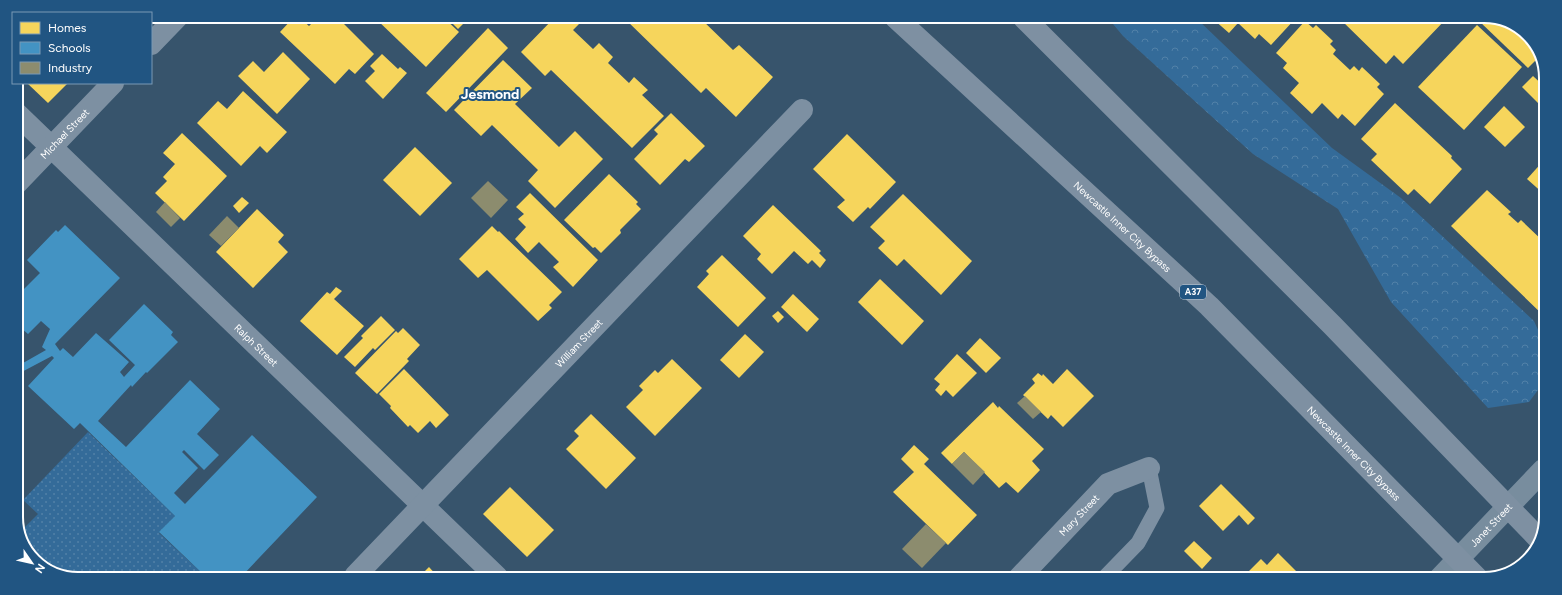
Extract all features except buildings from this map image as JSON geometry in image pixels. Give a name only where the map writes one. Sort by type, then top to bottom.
[{"type":"highway","name":"Newcastle Inner City Bypass","points":[[901,23],[1209,306],[1471,572]]},
{"type":"highway","points":[[1029,23],[1327,319],[1536,536]]},
{"type":"street","points":[[152,43],[171,23]]},
{"type":"street","name":"Michael Street","points":[[23,177],[112,84]]},
{"type":"street","name":"William Street","points":[[359,572],[424,506],[802,110]]},
{"type":"street","name":"Ralph Street","points":[[23,120],[492,572]]},
{"type":"street","name":"Mary Street","points":[[1025,572],[1108,484],[1149,468]]},
{"type":"street","name":"Janet Street","points":[[1446,572],[1539,474]]},
{"type":"lane","points":[[1110,572],[1138,543],[1157,508],[1149,468]]},
{"type":"green space","points":[[1112,23],[1201,23],[1332,148],[1401,198],[1534,321],[1539,332],[1539,389],[1529,402],[1488,408],[1391,302],[1338,209],[1253,154],[1123,36]]},
{"type":"green space","points":[[88,432],[175,516],[159,533],[201,572],[78,572],[60,569],[52,565],[52,543],[29,543],[27,538],[24,528],[38,514],[23,500]]},
{"type":"district","name":"Jesmond","points":[[490,94]]}]
